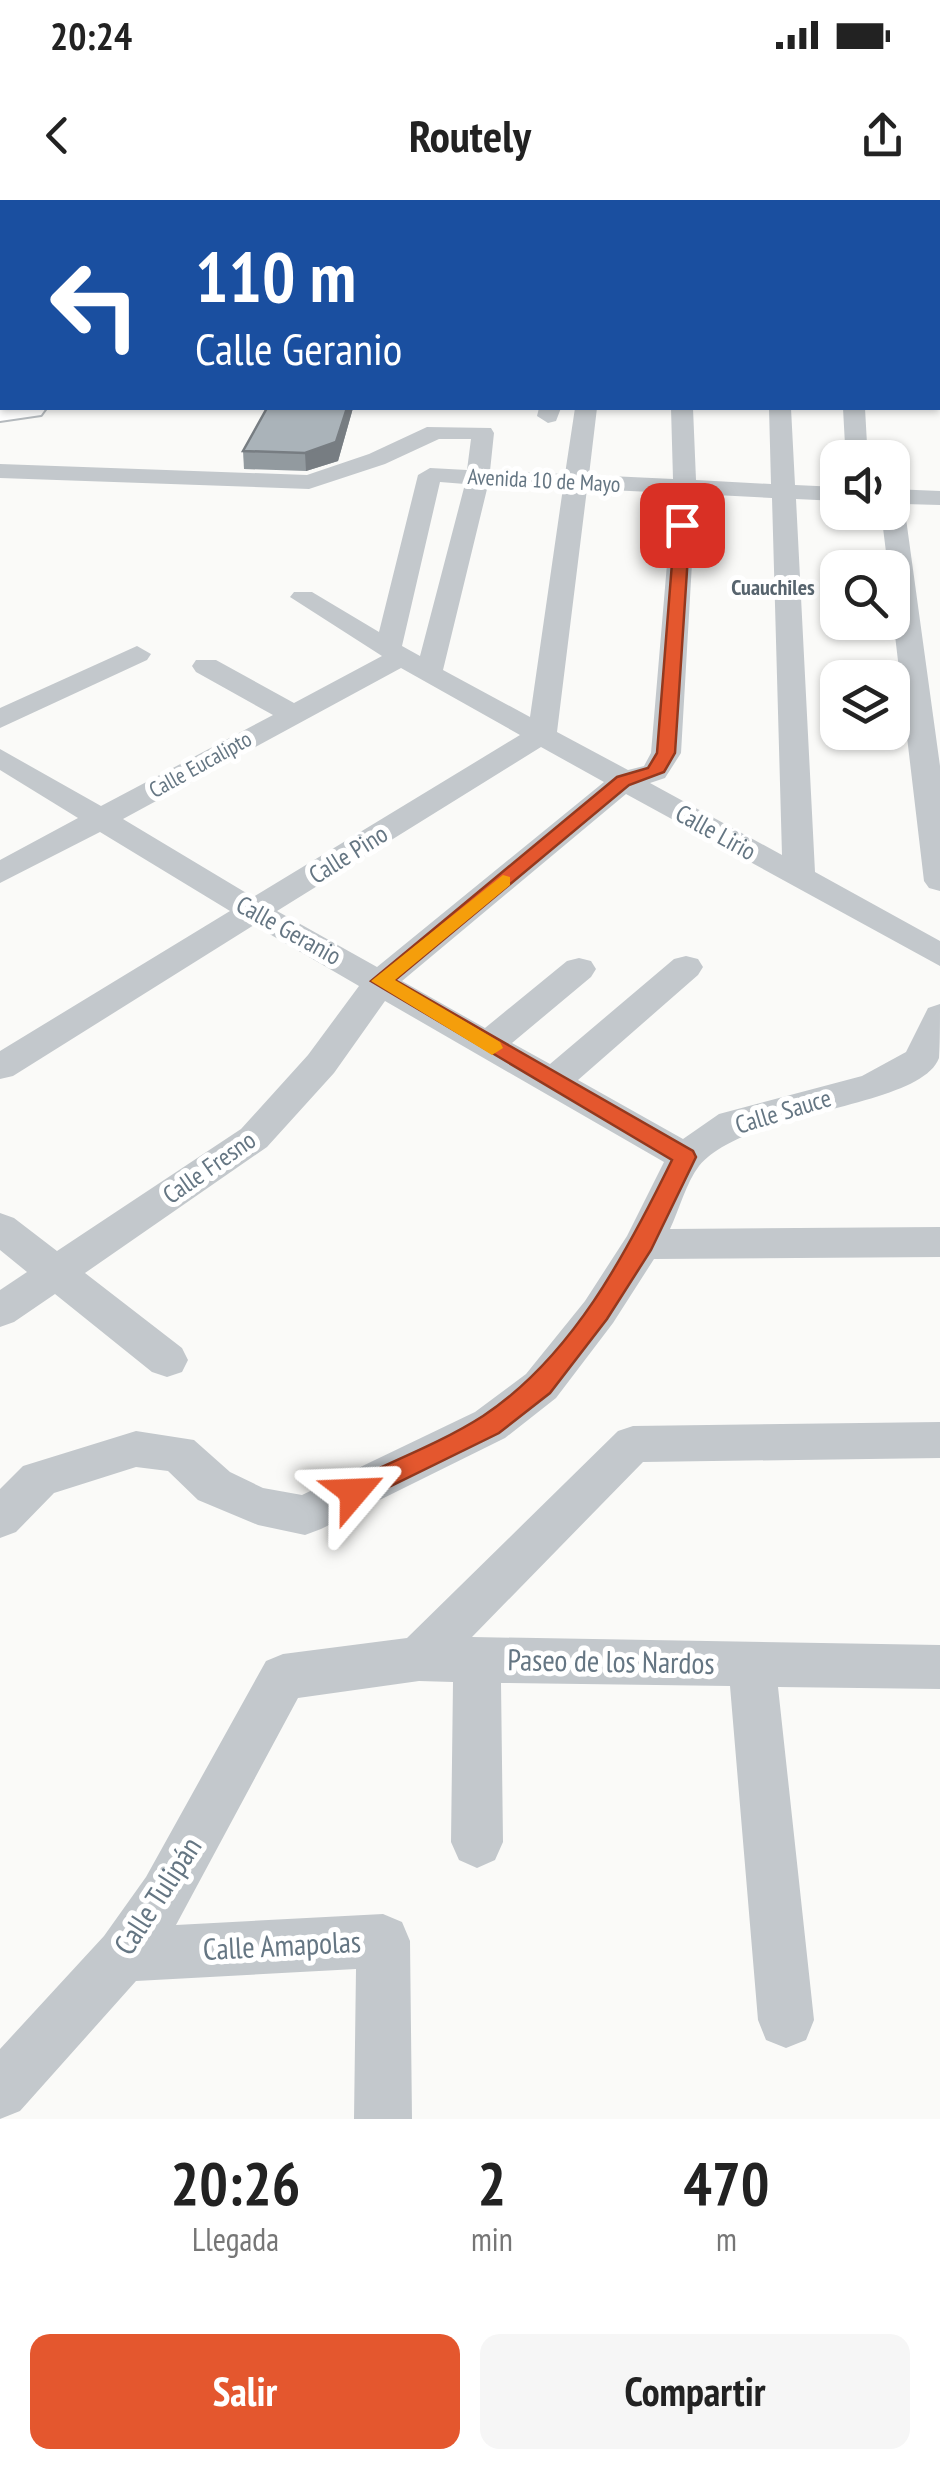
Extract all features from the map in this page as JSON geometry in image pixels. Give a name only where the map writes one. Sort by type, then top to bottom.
[{"type":"street","points":[[542,734],[586,410]]},
{"type":"street","name":"Calle Fresno","points":[[0,1312],[254,1138],[321,1064],[381,981],[623,781],[655,772],[666,753],[685,487],[679,410]]},
{"type":"street","points":[[780,410],[798,878]]},
{"type":"street","points":[[854,410],[856,440]]},
{"type":"street","points":[[0,471],[308,482],[392,453],[434,432],[483,433],[478,477],[429,673]]},
{"type":"street","name":"Avenida 10 de Mayo","points":[[394,653],[430,475],[820,493]]},
{"type":"street","points":[[910,499],[940,498]]},
{"type":"street","points":[[896,530],[940,881]]},
{"type":"street","name":"Calle Lirio","points":[[303,597],[429,673],[940,955]]},
{"type":"street","name":"Calle Eucalipto","points":[[0,872],[292,714],[394,653]]},
{"type":"street","points":[[0,719],[138,654]]},
{"type":"street","points":[[206,666],[292,714]]},
{"type":"street","name":"Calle Pino","points":[[0,1067],[542,734]]},
{"type":"street","name":"Calle Geranio","points":[[0,758],[255,912],[685,1157]]},
{"type":"street","points":[[555,1080],[686,966]]},
{"type":"street","points":[[487,1045],[579,969]]},
{"type":"street","name":"Calle Sauce","points":[[0,1518],[39,1480],[136,1449],[179,1453],[214,1486],[258,1506],[305,1514],[490,1425],[541,1386],[598,1312],[643,1244],[685,1157],[732,1123],[873,1086],[920,1060],[940,1016]]},
{"type":"street","points":[[0,1228],[167,1360]]},
{"type":"street","points":[[643,1244],[940,1242]]},
{"type":"street","points":[[419,1659],[632,1444],[940,1440]]},
{"type":"street","name":"Paseo de los Nardos","points":[[283,1677],[419,1659],[940,1667]]},
{"type":"street","points":[[477,1660],[477,1842]]},
{"type":"street","points":[[752,1665],[786,2020]]},
{"type":"street","name":"Calle Tulipán","points":[[0,2092],[123,1955],[165,1896],[283,1677]]},
{"type":"street","name":"Calle Amapolas","points":[[123,1955],[383,1941],[383,2119]]},
{"type":"building","points":[[266,410],[346,410],[336,442],[305,453],[243,451]]},
{"type":"slow traffic","points":[[492,1048],[381,981],[503,881]]},
{"type":"district","name":"Cuauchiles","points":[[773,587]]},
{"type":"route","points":[[354,1492],[490,1425],[541,1386],[598,1312],[643,1244],[685,1157],[381,981],[623,781],[655,772],[666,753],[682,525]]}]
